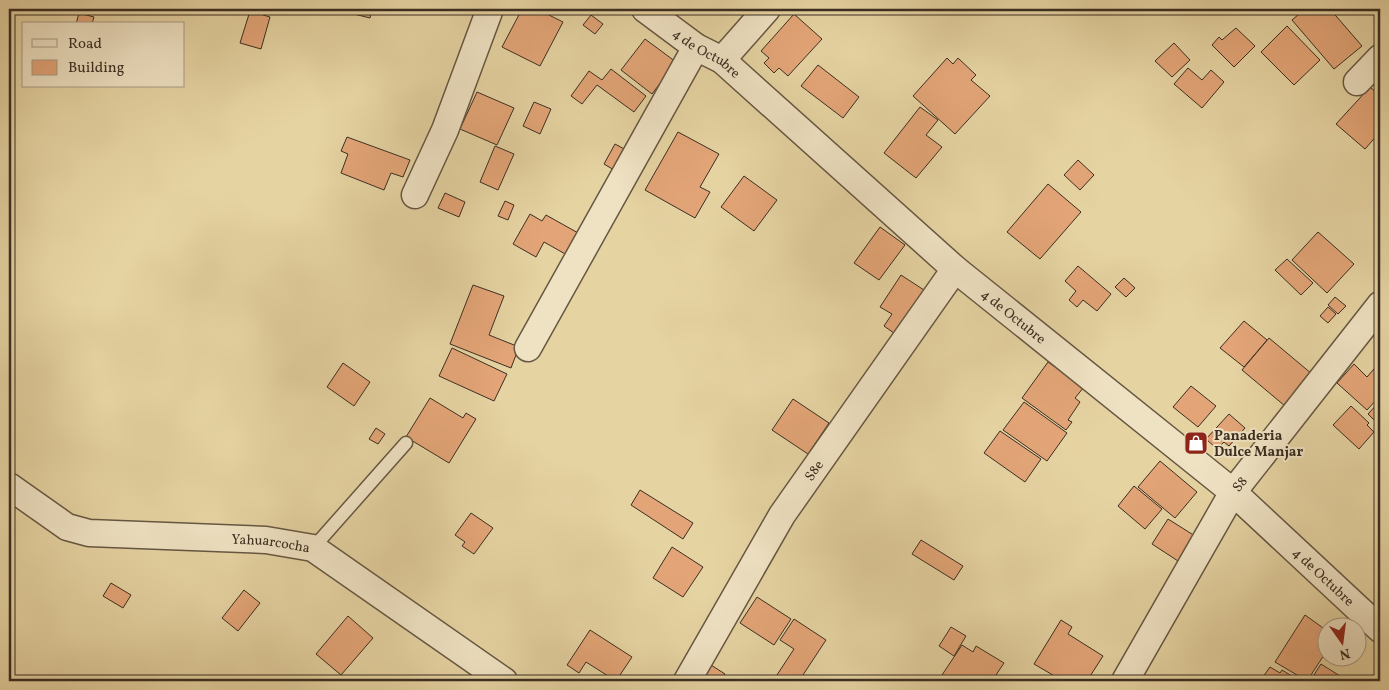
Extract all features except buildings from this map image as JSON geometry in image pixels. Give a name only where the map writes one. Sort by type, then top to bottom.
[{"type":"street","points":[[415,195],[444,130],[490,9]]},
{"type":"street","name":"4 de Octubre","points":[[645,9],[696,47],[722,60],[956,270],[1233,492],[1380,629]]},
{"type":"street","points":[[722,60],[767,9]]},
{"type":"street","points":[[528,348],[696,47]]},
{"type":"street","points":[[1357,82],[1380,58]]},
{"type":"street","name":"S8e","points":[[686,681],[782,515],[956,270]]},
{"type":"street","name":"S8","points":[[1125,681],[1233,492],[1380,305]]},
{"type":"street","name":"Yahuarcocha","points":[[9,486],[67,527],[88,533],[266,540],[313,548],[504,681]]},
{"type":"lane","points":[[313,548],[406,443]]},
{"type":"place","name":"Panaderia Dulce Manjar","points":[[1196,443]]}]
